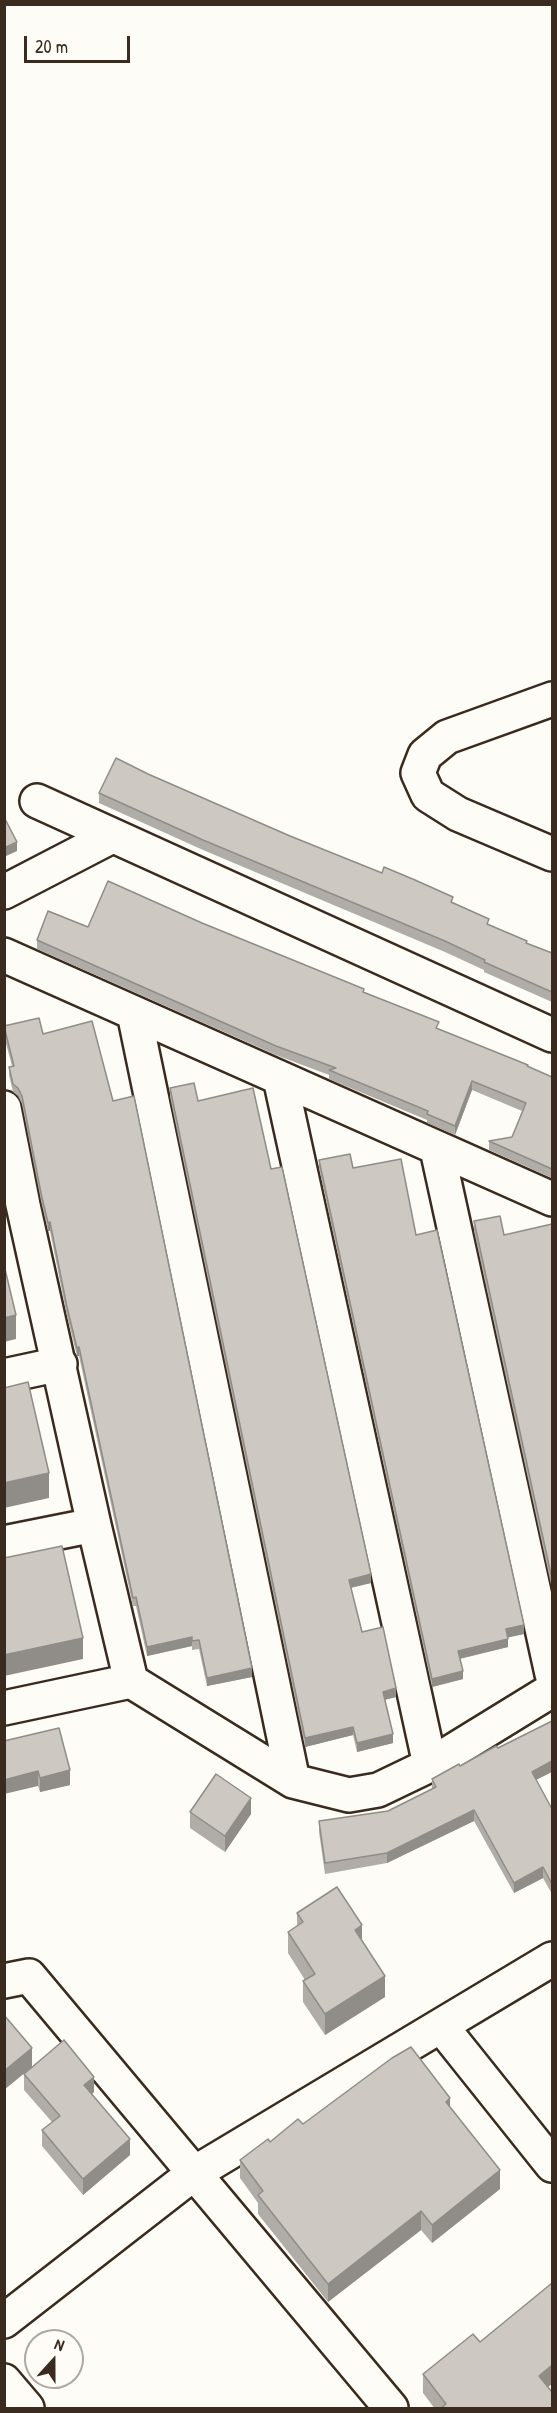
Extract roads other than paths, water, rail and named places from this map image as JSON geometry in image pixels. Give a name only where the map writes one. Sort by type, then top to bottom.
[{"type":"street","points":[[552,699],[447,737],[425,755],[418,773],[428,795],[458,813],[552,854]]},
{"type":"street","points":[[37,801],[552,1035]]},
{"type":"street","points":[[4,892],[112,836]]},
{"type":"street","points":[[4,955],[552,1199]]},
{"type":"street","points":[[134,1013],[293,1781]]},
{"type":"street","points":[[280,1078],[430,1765]]},
{"type":"street","points":[[4,1108],[14,1207],[60,1364],[94,1525],[131,1681]]},
{"type":"street","points":[[437,1149],[552,1674]]},
{"type":"street","points":[[4,1376],[60,1364]]},
{"type":"street","points":[[4,1543],[94,1525]]},
{"type":"street","points":[[4,1708],[131,1681],[293,1781],[349,1796],[378,1790],[430,1765],[552,1690]]},
{"type":"street","points":[[4,2321],[193,2174],[552,1959]]},
{"type":"street","points":[[4,1981],[29,1976],[391,2409]]},
{"type":"street","points":[[441,2026],[552,2165]]},
{"type":"street","points":[[4,2381],[27,2409]]}]
